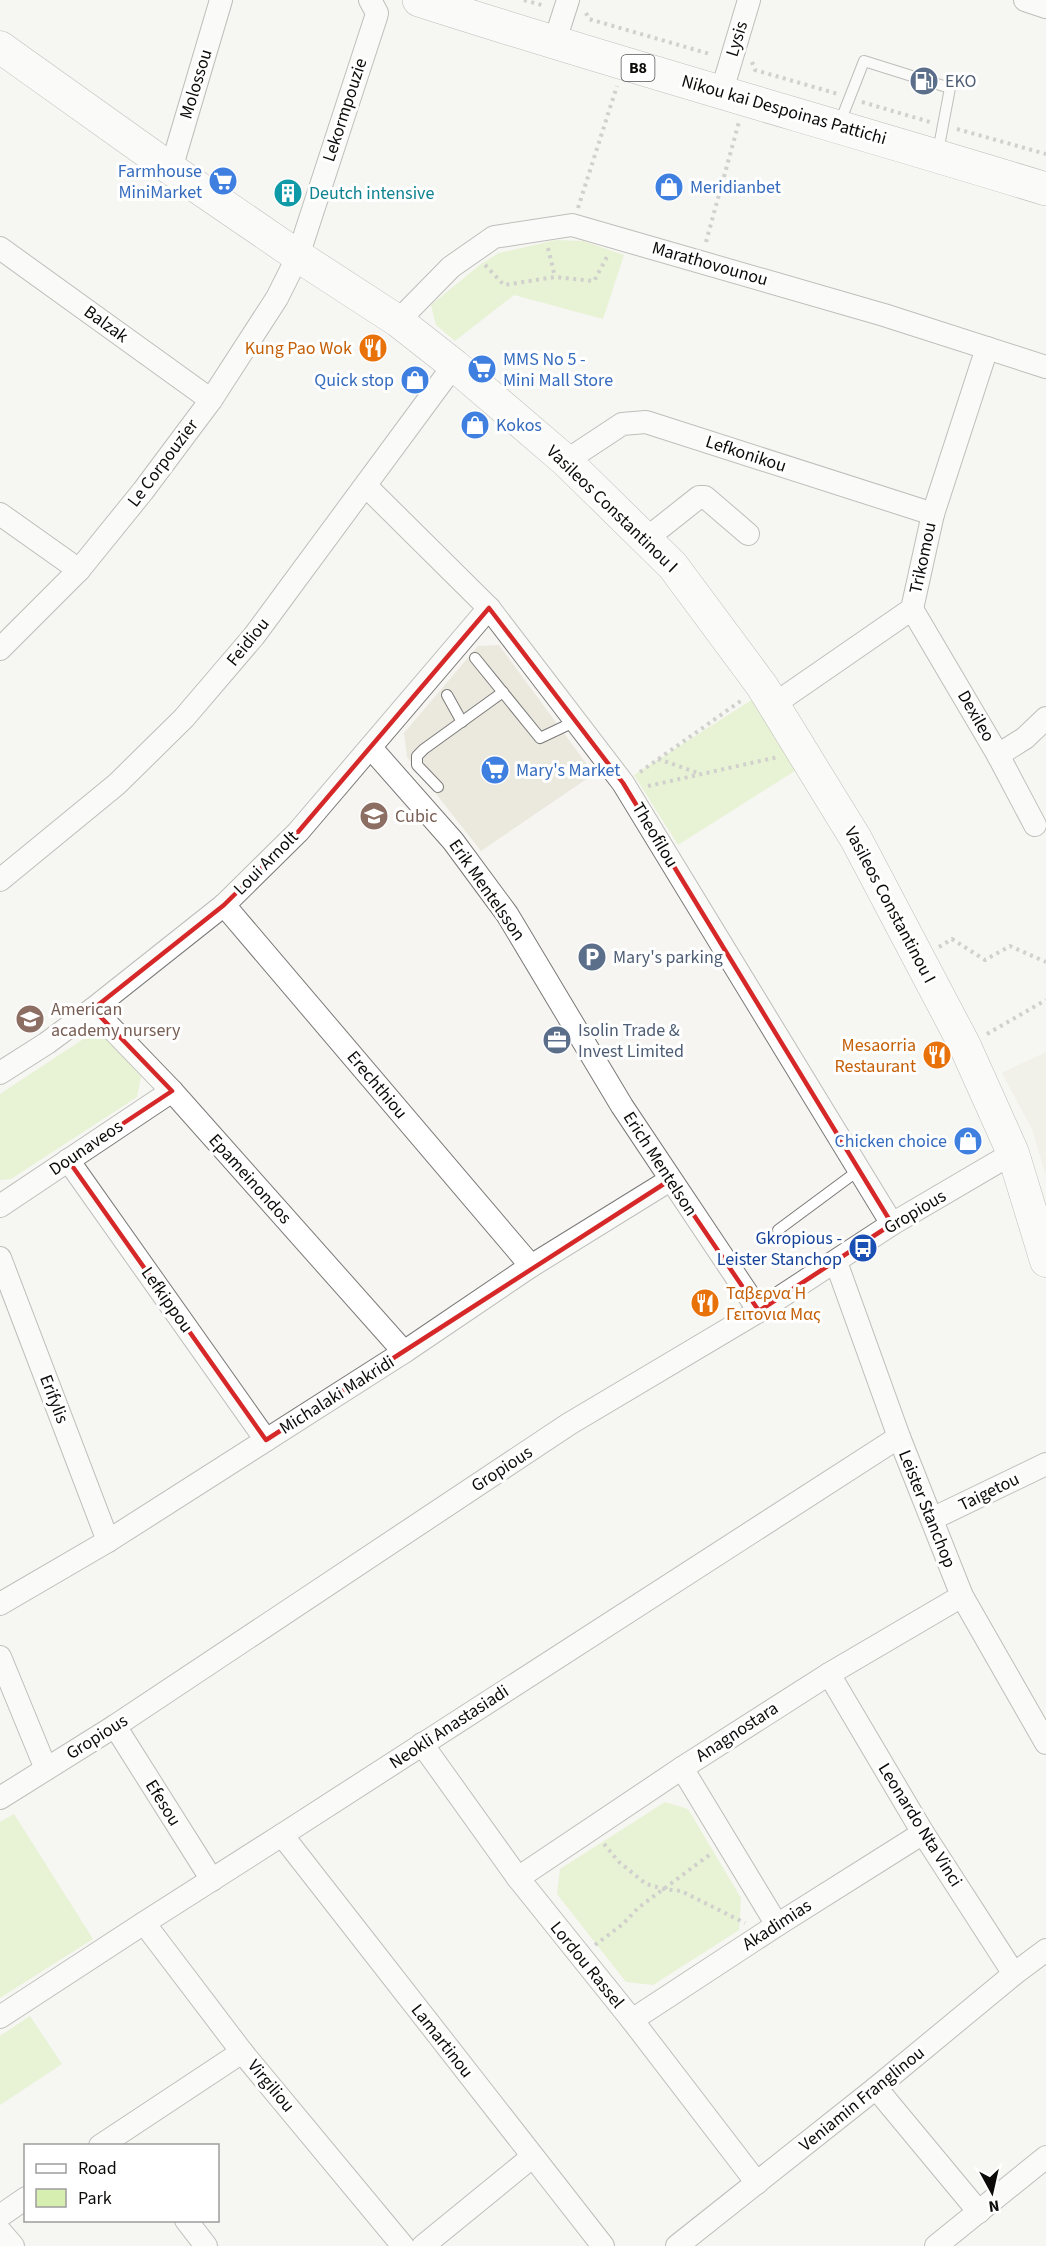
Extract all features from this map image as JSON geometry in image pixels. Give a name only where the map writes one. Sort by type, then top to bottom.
[{"type":"main road","name":"Nikou kai Despoinas Pattichi","points":[[419,0],[624,64],[1046,189]]},
{"type":"main road","name":"Nikou kai Despoinas Pattichi","points":[[468,0],[566,10],[730,63],[847,105],[941,133],[1046,172]]},
{"type":"main road","name":"Vasileos Constantinou I","points":[[0,47],[171,169],[398,321],[454,365],[566,461],[673,566],[768,696],[856,839],[965,1046],[1013,1153],[1046,1261]]},
{"type":"street","name":"Molossou","points":[[171,169],[221,0]]},
{"type":"street","name":"Lysis","points":[[730,63],[749,0]]},
{"type":"street","points":[[1025,0],[1046,7]]},
{"type":"street","name":"Lekormpouzie","points":[[298,256],[380,4]]},
{"type":"street","name":"Marathovounou","points":[[398,321],[450,267],[494,237],[572,225],[873,312],[1046,367]]},
{"type":"street","name":"Balzak","points":[[0,248],[211,400]]},
{"type":"street","name":"Le Corpouzier","points":[[0,649],[79,570],[143,491],[211,400],[277,298],[298,256]]},
{"type":"street","name":"Trikomou","points":[[768,696],[912,609],[933,514],[987,348]]},
{"type":"street","name":"Feidiou","points":[[0,880],[117,784],[184,718],[254,636],[454,365]]},
{"type":"street","name":"Lefkonikou","points":[[566,461],[622,424],[646,422],[933,514]]},
{"type":"street","name":"Theofilou","points":[[366,486],[489,608],[576,721],[631,786],[892,1224]]},
{"type":"street","points":[[646,539],[699,497],[705,497],[748,534]]},
{"type":"street","points":[[0,514],[79,570]]},
{"type":"street","name":"Loui Arnolt","points":[[2,1068],[46,1043],[93,1009],[224,905],[298,832],[489,608]]},
{"type":"street","name":"Dexileo","points":[[912,609],[998,755],[1035,825]]},
{"type":"street","points":[[998,755],[1025,738],[1046,718]]},
{"type":"street","name":"Erik Mentelsson","points":[[371,748],[453,841],[507,914],[567,1014]]},
{"type":"street","name":"Erechthiou","points":[[224,905],[531,1266]]},
{"type":"street","name":"Epameinondos","points":[[93,1009],[172,1091],[404,1352]]},
{"type":"street","name":"Erich Mentelson","points":[[567,1014],[622,1106],[759,1311]]},
{"type":"street","name":"Dounaveos","points":[[0,1206],[172,1091]]},
{"type":"street","name":"Gropious","points":[[0,1798],[115,1726],[569,1424],[759,1311],[892,1224],[1013,1153]]},
{"type":"street","name":"Lefkippou","points":[[68,1160],[266,1440]]},
{"type":"street","name":"Michalaki Makridi","points":[[0,1604],[108,1541],[404,1352],[531,1266],[670,1180]]},
{"type":"street","name":"Erifylis","points":[[0,1258],[108,1541]]},
{"type":"street","name":"Leister Stanchop","points":[[836,1262],[899,1437],[962,1596],[1046,1743]]},
{"type":"street","name":"Neokli Anastasiadi","points":[[0,2017],[899,1437]]},
{"type":"street","name":"Taigetou","points":[[932,1519],[1046,1464]]},
{"type":"street","name":"Anagnostara","points":[[518,1878],[682,1768],[829,1674],[962,1596]]},
{"type":"street","points":[[0,1657],[46,1769]]},
{"type":"street","name":"Leonardo Nta Vinci","points":[[829,1674],[923,1833],[1014,1974]]},
{"type":"street","name":"Efesou","points":[[115,1726],[212,1880]]},
{"type":"street","name":"Lordou Rassel","points":[[422,1744],[518,1878],[632,2020],[757,2183]]},
{"type":"street","points":[[682,1768],[727,1842],[771,1929]]},
{"type":"street","name":"Akadimias","points":[[632,2020],[923,1833]]},
{"type":"street","name":"Lamartinou","points":[[282,1835],[603,2246]]},
{"type":"street","name":"Virgiliou","points":[[144,1923],[242,2052],[403,2246]]},
{"type":"street","name":"Veniamin Franglinou","points":[[677,2246],[1046,1950]]},
{"type":"street","points":[[114,2142],[242,2052]]},
{"type":"street","points":[[876,2088],[979,2212]]},
{"type":"street","points":[[423,2246],[532,2157]]},
{"type":"street","points":[[936,2246],[979,2212],[1042,2168]]},
{"type":"street","points":[[0,2216],[24,2199]]},
{"type":"street","points":[[188,2222],[206,2246]]},
{"type":"street","points":[[0,2231],[13,2246]]},
{"type":"lane","points":[[847,105],[864,61],[950,88],[941,133]]},
{"type":"lane","points":[[475,658],[540,738],[576,721]]},
{"type":"lane","points":[[438,787],[417,765],[417,756],[503,693]]},
{"type":"lane","points":[[447,695],[462,722]]},
{"type":"lane","points":[[778,1230],[859,1170]]},
{"type":"path","points":[[524,0],[566,10],[709,55],[723,47],[730,63],[747,54],[755,70],[847,105],[941,133],[1046,154]]},
{"type":"path","points":[[572,225],[620,76]]},
{"type":"path","points":[[700,261],[742,113]]},
{"type":"path","points":[[543,230],[555,277]]},
{"type":"path","points":[[472,252],[504,285],[555,277],[594,281],[617,238]]},
{"type":"path","points":[[631,786],[658,759],[768,696]]},
{"type":"path","points":[[631,786],[702,774],[786,755]]},
{"type":"path","points":[[658,759],[702,774]]},
{"type":"path","points":[[920,959],[952,939],[985,960],[1011,946],[1046,962]]},
{"type":"path","points":[[965,1046],[1046,1000]]},
{"type":"path","points":[[591,1829],[619,1862],[646,1884],[681,1891],[771,1929]]},
{"type":"path","points":[[580,1956],[604,1939],[638,1908],[727,1842]]},
{"type":"highlighted area","points":[[489,608],[623,783],[892,1224],[759,1311],[670,1180],[266,1440],[68,1160],[172,1091],[93,1009],[224,905],[298,832]]},
{"type":"shaded area","name":"Mary's Market","points":[[499,645],[594,774],[481,851],[407,757],[404,733],[478,646]]},
{"type":"shaded area","points":[[1046,1052],[1046,1176],[1032,1129],[1002,1073]]},
{"type":"green space","points":[[556,240],[583,241],[624,255],[603,319],[514,295],[455,341],[436,325],[431,305],[481,264],[499,253]]},
{"type":"green space","points":[[753,699],[798,769],[678,845],[634,775]]},
{"type":"green space","points":[[88,1036],[109,1039],[141,1077],[137,1097],[11,1179],[0,1180],[0,1094]]},
{"type":"green space","points":[[665,1802],[688,1809],[741,1898],[739,1930],[653,1985],[626,1982],[557,1894],[560,1869]]},
{"type":"green space","points":[[14,1814],[93,1939],[0,1998],[0,1822]]},
{"type":"green space","points":[[30,2016],[62,2064],[0,2105],[0,2036]]},
{"type":"place","name":"EKO","points":[[924,81]]},
{"type":"place","name":"Farmhouse MiniMarket","points":[[223,181]]},
{"type":"place","name":"Meridianbet","points":[[669,187]]},
{"type":"place","name":"Deutch intensive","points":[[288,193]]},
{"type":"place","name":"Kung Pao Wok","points":[[373,348]]},
{"type":"place","name":"MMS No 5 - Mini Mall Store","points":[[482,369]]},
{"type":"place","name":"Quick stop","points":[[415,380]]},
{"type":"place","name":"Kokos","points":[[475,425]]},
{"type":"place","name":"Mary's Market","points":[[495,770]]},
{"type":"place","name":"Cubic","points":[[374,816]]},
{"type":"place","name":"Mary's parking","points":[[592,957]]},
{"type":"place","name":"American academy nursery","points":[[30,1019]]},
{"type":"place","name":"Isolin Trade & Invest Limited","points":[[557,1040]]},
{"type":"place","name":"Mesaorria Restaurant","points":[[937,1055]]},
{"type":"place","name":"Chicken choice","points":[[968,1141]]},
{"type":"place","name":"Gkropious - Leister Stanchop","points":[[863,1248]]},
{"type":"place","name":"Ταβερνα Η Γειτονια Μας","points":[[705,1303]]}]
